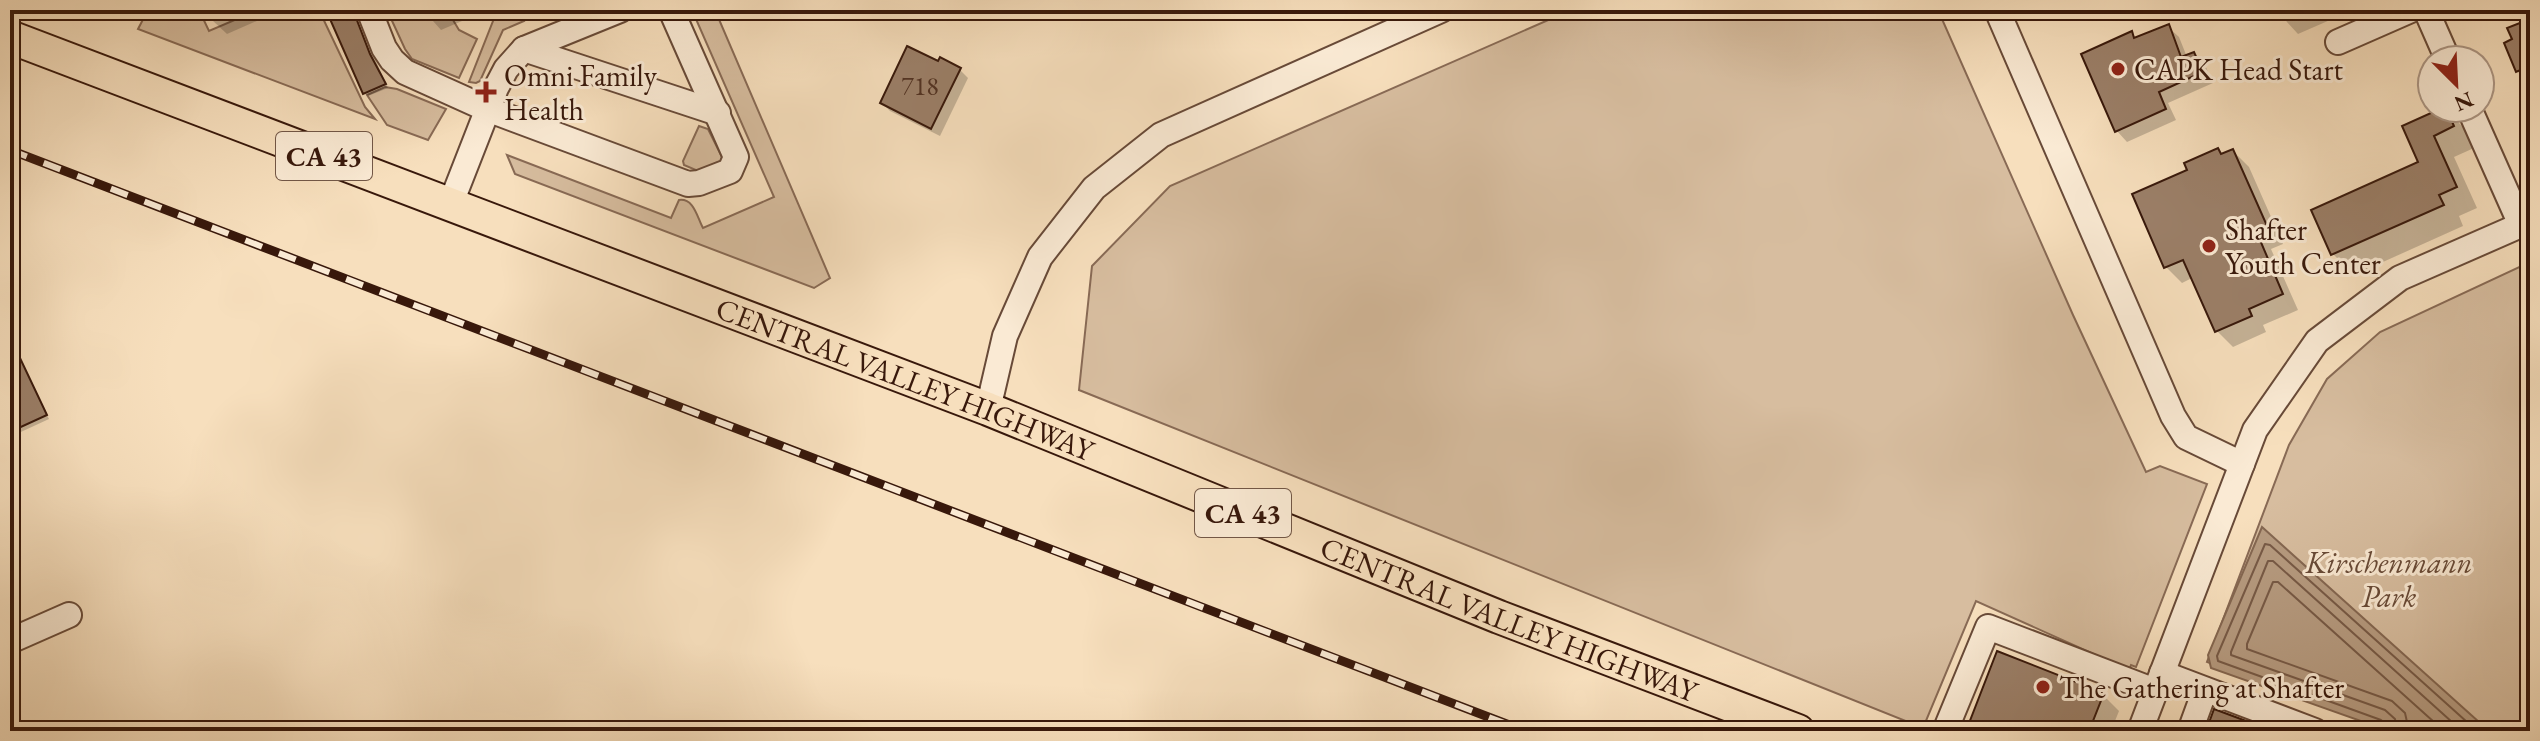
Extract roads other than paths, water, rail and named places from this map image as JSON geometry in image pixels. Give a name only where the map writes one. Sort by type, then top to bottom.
[{"type":"main road","name":"CENTRAL VALLEY HIGHWAY","points":[[10,37],[988,409],[1499,617],[1798,731]]},
{"type":"street","points":[[369,10],[384,48],[405,72],[487,109],[688,184],[699,183],[730,171],[736,157],[671,10]]},
{"type":"street","points":[[451,203],[506,69],[524,49],[620,10]]},
{"type":"street","points":[[988,409],[1005,336],[1040,257],[1094,188],[1161,135],[1441,10]]},
{"type":"street","points":[[1997,10],[2173,416],[2186,437],[2242,464]]},
{"type":"street","points":[[2338,42],[2411,10]]},
{"type":"street","points":[[2426,10],[2441,44]]},
{"type":"street","points":[[524,49],[718,113]]},
{"type":"street","points":[[2140,731],[2255,430],[2317,341],[2400,278],[2525,223],[2477,124]]},
{"type":"street","points":[[10,641],[69,615]]},
{"type":"street","points":[[1945,731],[1988,627],[2158,682],[2205,690],[2315,731]]},
{"type":"street","points":[[2190,731],[2205,690]]},
{"type":"water","points":[[2262,527],[2489,731],[2389,731],[2211,668],[2208,655]]},
{"type":"railway","points":[[10,150],[1525,731]]},
{"type":"place","name":"CAPK Head Start","points":[[2118,69]]},
{"type":"place","name":"Omni Family Health","points":[[486,92]]},
{"type":"place","name":"Shafter Youth Center","points":[[2209,246]]},
{"type":"place","name":"The Gathering at Shafter","points":[[2043,687]]},
{"type":"park label","name":"Kirschenmann Park","points":[[2389,579]]}]
